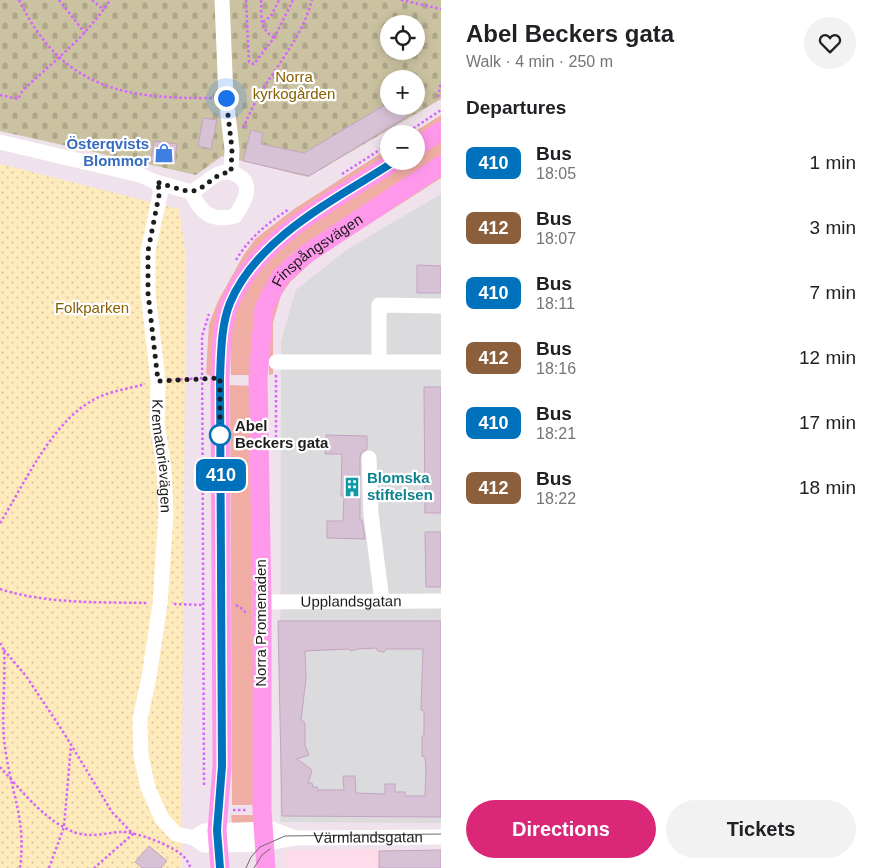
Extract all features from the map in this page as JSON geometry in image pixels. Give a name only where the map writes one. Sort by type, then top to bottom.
[{"type":"main road","points":[[425,141],[440,132]]},
{"type":"main road","name":"Finspångsvägen","points":[[267,379],[264,308],[280,277],[304,254],[441,165]]},
{"type":"main road","name":"Finspångsvägen","points":[[220,369],[230,303],[253,264],[283,234],[381,170]]},
{"type":"main road","points":[[220,369],[223,838]]},
{"type":"main road","name":"Norra Promenaden","points":[[266,868],[262,810],[261,633],[267,379]]},
{"type":"main road","points":[[220,868],[227,810],[222,766]]},
{"type":"street","points":[[222,0],[226,98],[232,149],[231,172]]},
{"type":"street","points":[[0,142],[140,175],[156,182],[191,192],[203,187],[220,173],[231,172],[242,178],[248,189],[245,202],[235,216],[223,219],[208,215],[197,204],[191,192]]},
{"type":"street","name":"Krematorievägen","points":[[156,182],[160,190],[148,251],[148,276],[158,381],[157,424],[164,468],[166,514],[160,604],[149,677],[140,720],[141,756],[148,788],[162,819],[176,834],[194,838],[204,831],[223,838]]},
{"type":"street","points":[[379,362],[379,305],[441,306]]},
{"type":"street","points":[[276,362],[441,362]]},
{"type":"street","points":[[370,458],[371,514],[382,601]]},
{"type":"street","name":"Upplandsgatan","points":[[262,602],[441,601]]},
{"type":"street","name":"Värmlandsgatan","points":[[223,838],[264,836],[295,838],[441,837]]},
{"type":"path","points":[[19,0],[40,34],[58,56],[80,74],[102,86],[128,94],[155,98],[226,98]]},
{"type":"path","points":[[59,0],[85,33]]},
{"type":"path","points":[[92,0],[104,10]]},
{"type":"path","points":[[0,95],[18,99],[23,90],[85,33],[110,0]]},
{"type":"path","points":[[246,0],[248,62],[254,64],[274,38],[293,0]]},
{"type":"path","points":[[261,0],[264,31],[274,38]]},
{"type":"path","points":[[262,23],[271,16],[279,0]]},
{"type":"path","points":[[232,149],[262,90],[295,40],[308,15],[312,0]]},
{"type":"path","points":[[401,0],[441,9]]},
{"type":"path","points":[[438,97],[441,82]]},
{"type":"path","points":[[418,125],[441,110]]},
{"type":"path","points":[[0,524],[41,452],[80,408],[103,395],[158,381],[220,369]]},
{"type":"path","points":[[0,589],[16,594],[51,599],[238,606],[244,610],[254,633],[261,633]]},
{"type":"path","points":[[0,643],[26,676],[71,744],[112,812],[133,834]]},
{"type":"path","points":[[4,650],[6,753],[21,817],[22,848],[20,868]]},
{"type":"path","points":[[49,868],[64,827],[71,744]]},
{"type":"path","points":[[0,767],[32,802],[64,827],[84,835],[105,836],[121,831],[149,838],[177,851],[185,857],[191,868]]},
{"type":"path","points":[[227,810],[262,810]]},
{"type":"path","points":[[94,868],[133,834]]},
{"type":"shaded area","points":[[441,115],[441,121],[425,131],[425,125]]},
{"type":"shaded area","points":[[441,138],[441,155],[425,166],[425,148]]},
{"type":"shaded area","points":[[380,154],[380,160],[292,217],[265,240],[243,266],[226,296],[216,332],[212,376],[208,375],[206,373],[209,324],[218,301],[243,256],[255,239],[294,209]]},
{"type":"shaded area","points":[[391,170],[418,170],[291,254],[269,282],[262,296],[253,340],[252,375],[231,375],[233,323],[243,293],[256,272],[293,235]]},
{"type":"shaded area","points":[[441,172],[441,178],[315,259],[290,282],[281,295],[273,323],[273,374],[269,375],[269,321],[281,289],[299,267]]},
{"type":"shaded area","points":[[441,194],[441,823],[280,822],[281,341],[296,290],[348,249]]},
{"type":"shaded area","points":[[230,385],[251,386],[254,805],[232,805]]},
{"type":"shaded area","points":[[231,815],[254,815],[254,823],[232,824]]},
{"type":"shaded area","points":[[441,849],[441,868],[285,868],[285,850]]},
{"type":"green space","name":"Norra kyrkogården","points":[[0,0],[441,0],[441,99],[425,108],[425,70],[380,70],[380,115],[414,115],[397,125],[380,125],[380,135],[308,177],[222,156],[196,175],[0,131]]},
{"type":"green space","name":"Folkparken","points":[[0,164],[179,209],[186,257],[181,868],[0,868]]},
{"type":"building","points":[[380,108],[380,115],[408,116],[393,125],[380,125],[380,133],[309,176],[243,161],[251,130],[263,133],[261,144],[304,153]]},
{"type":"building","points":[[203,118],[217,120],[211,149],[198,146]]},
{"type":"building","name":"Österqvists Blommor","points":[[154,141],[177,144],[174,164],[151,161]]},
{"type":"building","points":[[417,265],[441,266],[441,293],[417,293]]},
{"type":"building","points":[[424,387],[441,387],[441,513],[425,513]]},
{"type":"building","name":"Blomska stiftelsen","points":[[326,435],[367,436],[367,449],[361,453],[360,458],[360,520],[362,520],[365,539],[327,538],[327,521],[343,521],[344,496],[341,496],[342,454],[325,454]]},
{"type":"building","points":[[425,532],[441,532],[441,587],[426,587]]},
{"type":"building","points":[[278,621],[441,621],[441,817],[282,816]],"holes":[[[376,648],[378,651],[384,652],[386,649],[423,649],[421,710],[424,711],[422,756],[425,757],[425,796],[405,796],[405,792],[395,792],[395,784],[385,784],[385,794],[356,793],[355,776],[343,776],[344,790],[318,790],[317,787],[313,787],[312,783],[308,783],[312,770],[297,759],[309,755],[305,745],[305,723],[301,720],[306,678],[305,651],[349,649],[351,651]]]},
{"type":"building","points":[[149,846],[167,861],[161,868],[142,868],[135,862]]},
{"type":"building","points":[[441,850],[441,868],[379,868],[379,851]]},
{"type":"tram line","points":[[246,868],[251,857],[260,847],[285,836],[441,834]]},
{"type":"tram line","points":[[254,868],[262,855],[270,849]]},
{"type":"bus line","name":"410","points":[[220,868],[217,830],[222,766],[220,378],[221,347],[230,303],[253,264],[283,234],[381,170]]},
{"type":"place","name":"Österqvists Blommor","points":[[164,153]]},
{"type":"place","name":"Abel Beckers gata","points":[[220,435]]},
{"type":"place","name":"Blomska stiftelsen","points":[[352,487]]},
{"type":"route","points":[[220,435],[220,378],[158,381],[148,293],[148,251],[159,201],[160,190],[156,182],[191,192],[203,187],[220,173],[231,172],[232,149],[226,98]]}]
